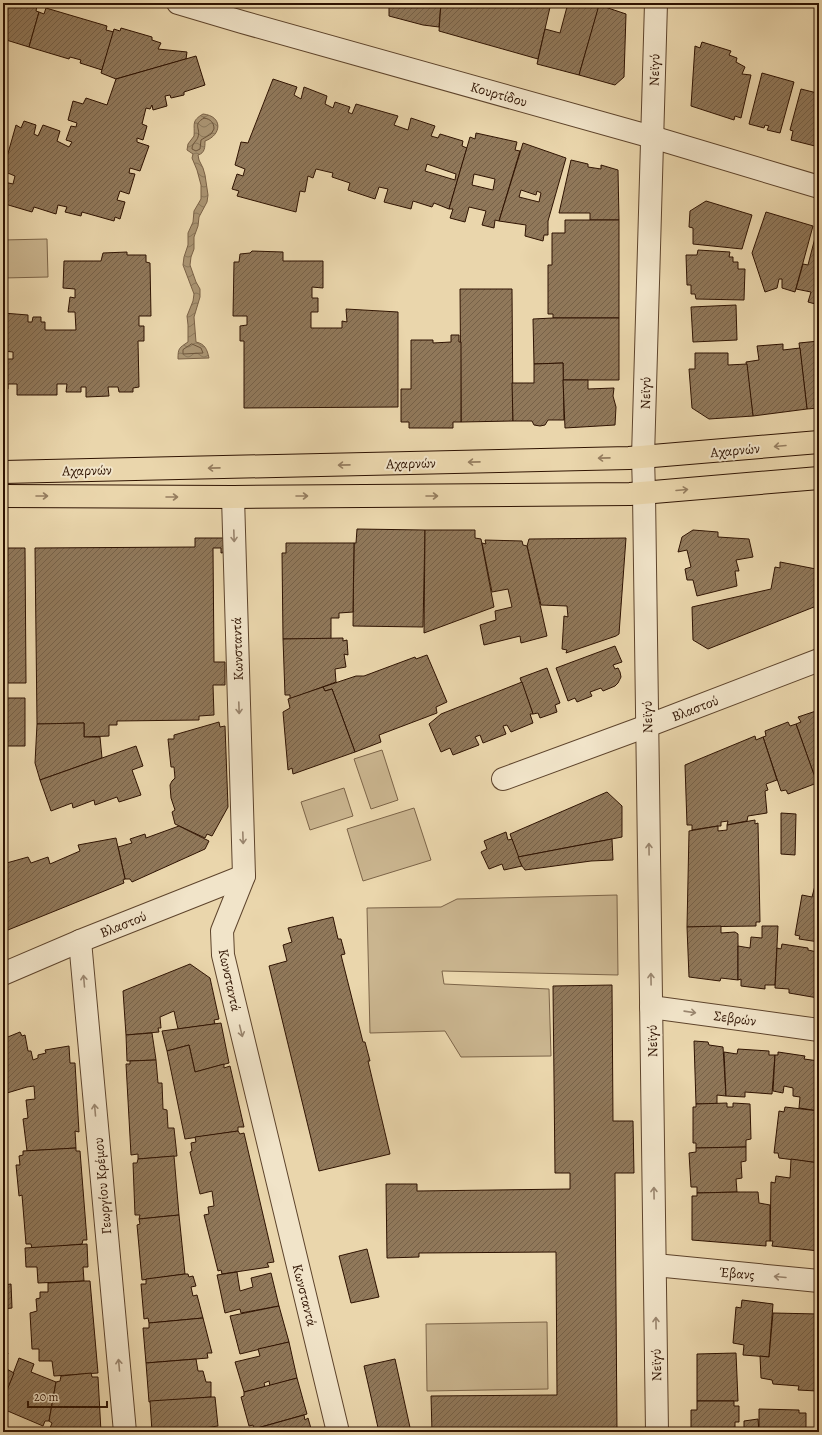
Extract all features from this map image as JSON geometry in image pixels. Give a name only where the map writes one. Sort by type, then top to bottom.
[{"type":"main road","name":"Αχαρνών","points":[[3,472],[643,457],[819,442]]},
{"type":"main road","name":"Αχαρνών","points":[[3,496],[233,497],[644,494],[819,478]]},
{"type":"street","name":"Κουρτίδου","points":[[178,3],[652,137],[819,187]]},
{"type":"street","name":"Νεϊγύ","points":[[656,3],[643,457],[657,1432]]},
{"type":"street","name":"Κωνσταντά","points":[[233,497],[244,876],[222,931],[223,955],[338,1432]]},
{"type":"street","name":"Βλαστού","points":[[503,779],[819,660]]},
{"type":"street","name":"Βλαστού","points":[[3,974],[80,941],[244,876]]},
{"type":"street","name":"Γεωργίου Κρέμου","points":[[80,941],[125,1432]]},
{"type":"street","name":"Σεβρών","points":[[651,1007],[819,1030]]},
{"type":"street","name":"Έβανς","points":[[655,1266],[819,1281]]},
{"type":"shaded area","points":[[47,239],[48,277],[3,278],[3,240]]},
{"type":"shaded area","points":[[382,750],[398,800],[371,809],[354,759]]},
{"type":"shaded area","points":[[344,788],[353,816],[310,830],[301,802]]},
{"type":"shaded area","points":[[414,808],[431,860],[363,881],[347,829]]},
{"type":"shaded area","points":[[617,895],[618,975],[442,971],[444,984],[549,989],[551,1056],[461,1057],[445,1031],[370,1033],[367,908],[441,907],[457,899]]},
{"type":"shaded area","points":[[547,1322],[548,1389],[427,1391],[426,1324]]},
{"type":"water","points":[[203,114],[210,115],[214,118],[218,126],[215,135],[205,141],[205,148],[198,155],[205,175],[208,195],[207,202],[199,217],[198,226],[194,237],[194,249],[190,265],[200,289],[200,297],[194,317],[196,342],[205,347],[209,358],[178,359],[180,349],[188,342],[187,316],[194,294],[183,265],[184,257],[188,245],[188,233],[193,222],[194,211],[201,199],[201,185],[192,158],[193,154],[187,150],[188,144],[194,136],[195,121]]},
{"type":"building","points":[[5,3],[27,3],[37,6],[36,11],[39,12],[29,47],[3,39],[3,11]]},
{"type":"building","points":[[389,3],[441,3],[439,27],[423,25],[389,16]]},
{"type":"building","points":[[441,3],[551,3],[538,59],[439,31]]},
{"type":"building","points":[[568,3],[600,3],[579,75],[537,64],[545,29],[560,33]]},
{"type":"building","points":[[599,5],[626,14],[624,77],[615,85],[579,75]]},
{"type":"building","points":[[46,8],[107,26],[106,30],[114,32],[102,70],[80,63],[81,60],[70,57],[69,59],[29,47],[39,12],[44,14]]},
{"type":"building","points":[[121,28],[152,37],[152,40],[161,43],[158,49],[187,52],[186,59],[116,79],[101,73],[114,29],[120,31]]},
{"type":"building","points":[[702,42],[731,51],[729,55],[737,58],[736,62],[745,67],[742,74],[751,75],[741,118],[735,116],[734,120],[691,106],[695,46],[700,48]]},
{"type":"building","points":[[196,56],[205,85],[184,92],[184,95],[171,98],[170,95],[165,96],[167,106],[153,110],[152,105],[150,109],[146,108],[142,124],[147,126],[143,140],[137,138],[137,142],[149,146],[140,171],[130,168],[129,173],[135,174],[129,194],[120,191],[117,200],[125,202],[120,219],[115,217],[114,221],[82,212],[81,216],[65,212],[67,207],[58,205],[56,214],[34,207],[32,212],[5,204],[7,197],[3,196],[4,182],[13,184],[15,176],[3,171],[16,125],[21,128],[24,121],[36,125],[34,134],[38,136],[43,125],[60,131],[57,141],[69,147],[72,142],[66,140],[71,126],[76,127],[77,123],[68,120],[73,101],[83,104],[86,98],[107,105],[116,79]]},
{"type":"building","points":[[762,73],[794,82],[780,133],[767,130],[769,126],[765,125],[764,128],[749,124]]},
{"type":"building","points":[[273,79],[297,87],[294,95],[301,99],[304,87],[327,96],[325,104],[333,108],[335,102],[350,107],[348,112],[352,114],[356,104],[398,116],[394,125],[408,130],[411,118],[435,126],[431,136],[438,138],[440,134],[463,141],[462,146],[467,148],[449,209],[434,203],[432,207],[413,201],[411,209],[384,202],[388,189],[379,187],[375,199],[348,190],[350,183],[332,177],[333,173],[316,169],[313,178],[308,176],[305,192],[300,191],[296,212],[237,196],[239,191],[232,189],[237,174],[243,176],[245,169],[235,165],[241,142],[248,143]],"holes":[[[427,164],[456,174],[455,180],[425,171]]]},
{"type":"building","points":[[819,84],[819,147],[791,140],[793,131],[790,130],[801,89],[817,93]]},
{"type":"building","points":[[476,133],[517,142],[515,150],[520,151],[499,221],[495,220],[494,228],[482,225],[486,211],[469,207],[465,222],[450,218],[453,209],[449,209],[470,137],[475,139]],"holes":[[[474,174],[495,179],[493,190],[472,185]]]},
{"type":"building","points":[[523,143],[566,158],[548,221],[548,235],[544,235],[543,241],[525,236],[526,225],[499,221]],"holes":[[[521,190],[536,195],[537,191],[541,193],[539,202],[519,197]]]},
{"type":"building","points":[[571,160],[588,164],[588,167],[601,169],[601,165],[618,170],[619,220],[590,220],[590,213],[559,213]]},
{"type":"building","points":[[706,201],[752,215],[742,249],[693,244],[693,228],[689,227],[690,211]]},
{"type":"building","points":[[766,212],[813,226],[795,292],[782,288],[782,279],[779,279],[777,288],[765,292],[752,253]]},
{"type":"building","points":[[565,220],[619,220],[619,318],[553,318],[553,314],[548,314],[548,265],[552,265],[552,233],[565,233]]},
{"type":"building","points":[[817,230],[819,230],[819,305],[808,302],[811,292],[796,289],[803,264],[808,265]]},
{"type":"building","points":[[698,250],[730,252],[729,257],[733,257],[733,262],[738,262],[738,269],[745,269],[744,300],[696,299],[695,294],[691,294],[691,285],[687,285],[686,255],[697,255]]},
{"type":"building","points":[[252,251],[283,252],[283,261],[323,261],[323,288],[312,287],[312,298],[318,298],[318,312],[311,312],[311,328],[342,328],[342,321],[347,322],[346,309],[398,312],[398,407],[244,408],[244,341],[240,341],[240,326],[247,325],[247,316],[233,316],[234,262],[239,262],[240,254],[250,253]]},
{"type":"building","points":[[127,252],[127,255],[146,255],[146,262],[150,263],[151,316],[139,316],[139,326],[144,326],[144,341],[138,341],[139,387],[133,388],[133,392],[119,392],[118,387],[108,387],[109,396],[86,397],[86,387],[81,387],[81,392],[66,392],[67,384],[57,384],[57,395],[17,395],[17,384],[8,384],[8,389],[3,389],[3,359],[13,359],[13,352],[3,351],[3,313],[28,315],[28,322],[32,322],[33,317],[41,317],[41,322],[45,322],[45,330],[76,330],[75,312],[68,312],[70,297],[75,298],[75,289],[63,288],[64,261],[101,261],[103,253]]},
{"type":"building","points":[[460,289],[512,289],[513,421],[461,422]]},
{"type":"building","points":[[736,305],[737,340],[693,342],[691,307]]},
{"type":"building","points":[[619,318],[619,380],[563,380],[563,363],[534,364],[533,319]]},
{"type":"building","points":[[451,335],[459,335],[459,342],[461,342],[461,422],[453,422],[453,428],[409,428],[409,422],[401,422],[401,389],[411,389],[411,340],[433,340],[433,343],[451,342]]},
{"type":"building","points":[[819,341],[819,408],[807,409],[799,343]]},
{"type":"building","points":[[783,344],[783,350],[800,348],[807,409],[753,416],[746,362],[759,360],[757,346]]},
{"type":"building","points":[[695,353],[728,353],[728,365],[747,364],[753,416],[709,419],[692,408],[689,369],[695,369]]},
{"type":"building","points":[[563,363],[564,420],[548,420],[545,425],[540,426],[534,425],[532,421],[513,421],[512,383],[534,383],[534,364]]},
{"type":"building","points":[[563,380],[588,380],[588,389],[614,388],[613,396],[616,407],[615,425],[565,428]]},
{"type":"building","points":[[357,529],[425,530],[423,627],[353,626],[354,543],[356,543]]},
{"type":"building","points":[[425,530],[475,530],[475,538],[481,539],[494,607],[424,633]]},
{"type":"building","points":[[693,530],[718,532],[718,537],[749,539],[753,557],[736,560],[739,571],[735,571],[737,586],[697,596],[693,580],[687,580],[685,569],[691,567],[687,550],[678,552],[682,537]]},
{"type":"building","points":[[195,538],[227,538],[227,552],[221,553],[221,548],[213,548],[214,662],[225,662],[225,685],[213,685],[214,715],[199,716],[199,720],[117,721],[117,725],[109,725],[109,736],[84,737],[84,723],[37,724],[35,548],[195,547]]},
{"type":"building","points":[[626,538],[619,634],[566,653],[567,650],[562,649],[564,616],[568,617],[567,606],[541,605],[527,546],[529,539]]},
{"type":"building","points":[[485,540],[522,541],[523,545],[527,546],[547,636],[521,643],[520,636],[484,645],[480,625],[496,620],[495,611],[512,607],[508,589],[492,592],[482,543],[486,544]]},
{"type":"building","points":[[286,543],[354,543],[353,612],[339,613],[339,618],[331,618],[331,639],[283,639],[282,553],[286,553]]},
{"type":"building","points":[[3,548],[25,548],[26,683],[3,683]]},
{"type":"building","points":[[816,549],[819,550],[819,580],[817,580]]},
{"type":"building","points":[[780,562],[816,569],[819,605],[708,649],[693,640],[692,607],[771,589],[775,567],[780,568]]},
{"type":"building","points":[[343,638],[343,641],[347,640],[348,655],[344,654],[346,667],[335,669],[336,682],[290,699],[290,695],[285,695],[283,639]]},
{"type":"building","points":[[615,646],[622,662],[613,665],[615,669],[618,668],[620,672],[621,677],[618,683],[615,686],[603,691],[601,688],[590,692],[592,696],[577,702],[575,698],[568,701],[556,668]]},
{"type":"building","points":[[427,655],[447,702],[436,707],[437,713],[379,735],[381,742],[355,752],[332,689],[325,691],[323,687],[356,676],[364,676],[415,657],[416,659]]},
{"type":"building","points":[[547,668],[560,703],[555,705],[557,712],[540,718],[538,713],[533,714],[520,678]]},
{"type":"building","points":[[522,682],[533,714],[530,714],[533,723],[511,732],[507,725],[503,726],[506,734],[483,743],[480,735],[475,737],[479,745],[453,755],[450,748],[441,752],[429,724],[441,714]]},
{"type":"building","points":[[323,687],[325,691],[332,689],[355,752],[293,774],[292,768],[288,770],[283,712],[290,708],[288,699]]},
{"type":"building","points":[[4,698],[25,698],[25,746],[5,746]]},
{"type":"building","points":[[819,710],[819,772],[817,773],[819,777],[815,778],[796,724],[801,722],[798,717]]},
{"type":"building","points":[[219,722],[220,727],[225,726],[228,807],[212,836],[207,834],[205,838],[175,824],[172,812],[175,810],[171,798],[170,785],[175,778],[174,767],[171,767],[168,739],[174,739],[174,735]]},
{"type":"building","points":[[788,722],[790,726],[796,724],[817,783],[788,794],[786,790],[781,791],[763,737],[766,736],[765,731]]},
{"type":"building","points":[[84,723],[84,737],[100,737],[102,758],[40,780],[35,763],[37,724]]},
{"type":"building","points":[[755,736],[756,740],[763,737],[777,780],[766,784],[768,790],[765,791],[767,813],[748,816],[747,821],[727,825],[728,821],[721,822],[721,826],[692,830],[692,825],[687,825],[685,765]]},
{"type":"building","points":[[136,746],[143,766],[132,770],[141,795],[119,802],[117,797],[95,805],[94,800],[73,808],[72,803],[51,811],[40,780]]},
{"type":"building","points":[[607,792],[622,806],[622,837],[518,857],[510,834]]},
{"type":"building","points":[[781,813],[796,814],[795,855],[781,854]]},
{"type":"building","points":[[755,820],[755,824],[758,823],[760,922],[756,922],[756,926],[687,927],[689,831],[718,826],[718,831],[727,830],[727,825]]},
{"type":"building","points":[[179,826],[209,841],[205,849],[132,882],[130,879],[125,879],[118,847],[132,843],[130,839],[145,834],[146,838]]},
{"type":"building","points":[[506,832],[508,840],[512,839],[522,866],[504,870],[502,864],[489,869],[481,852],[487,849],[484,841]]},
{"type":"building","points":[[116,838],[125,879],[123,880],[124,883],[3,932],[3,864],[28,857],[31,863],[48,857],[50,864],[80,851],[78,845]]},
{"type":"building","points":[[612,839],[613,860],[591,861],[525,870],[518,857]]},
{"type":"building","points":[[817,878],[819,878],[819,942],[799,939],[800,936],[795,935],[802,895],[812,897]]},
{"type":"building","points":[[333,917],[338,939],[341,939],[345,954],[341,955],[363,1042],[365,1042],[370,1061],[368,1061],[390,1154],[319,1171],[269,966],[287,961],[283,945],[292,942],[288,928]]},
{"type":"building","points":[[721,926],[721,933],[735,932],[738,934],[738,980],[721,978],[720,981],[689,977],[687,927]]},
{"type":"building","points":[[762,926],[778,926],[775,985],[765,985],[765,989],[741,986],[741,979],[738,980],[738,946],[750,948],[751,937],[762,938]]},
{"type":"building","points":[[782,944],[808,948],[808,950],[817,952],[817,955],[819,955],[818,998],[789,993],[789,989],[775,988],[777,948],[781,949]]},
{"type":"building","points":[[190,964],[210,978],[219,1019],[214,1020],[215,1024],[178,1029],[174,1011],[160,1017],[161,1028],[158,1028],[159,1032],[126,1035],[123,991]]},
{"type":"building","points":[[612,985],[613,1121],[633,1121],[634,1173],[615,1173],[617,1432],[432,1432],[431,1396],[557,1395],[556,1252],[419,1253],[419,1257],[387,1258],[386,1184],[417,1184],[417,1191],[570,1189],[570,1173],[555,1173],[553,986]]},
{"type":"building","points":[[221,1023],[229,1063],[195,1072],[189,1045],[167,1051],[162,1031]]},
{"type":"building","points":[[20,1032],[22,1036],[25,1035],[28,1051],[31,1051],[33,1060],[38,1058],[38,1055],[46,1053],[45,1050],[69,1046],[70,1063],[75,1063],[79,1132],[75,1131],[76,1148],[27,1151],[23,1119],[28,1118],[26,1100],[35,1099],[34,1086],[7,1093],[6,1088],[3,1089],[3,1039]]},
{"type":"building","points":[[152,1033],[156,1060],[127,1061],[126,1035]]},
{"type":"building","points":[[694,1041],[708,1042],[709,1045],[723,1047],[726,1096],[717,1095],[717,1104],[696,1104]]},
{"type":"building","points":[[189,1045],[195,1072],[224,1064],[224,1068],[230,1066],[244,1127],[238,1127],[238,1131],[185,1139],[167,1051]]},
{"type":"building","points":[[738,1049],[769,1051],[769,1055],[775,1055],[772,1094],[745,1092],[745,1097],[726,1096],[724,1052],[737,1054]]},
{"type":"building","points":[[778,1052],[805,1056],[804,1059],[819,1061],[819,1111],[799,1108],[800,1097],[793,1096],[793,1088],[784,1086],[783,1093],[773,1091],[775,1055],[778,1055]]},
{"type":"building","points":[[156,1060],[158,1083],[162,1083],[163,1109],[167,1110],[168,1128],[174,1128],[177,1156],[138,1159],[138,1154],[131,1155],[126,1064],[130,1064],[130,1061]]},
{"type":"building","points":[[727,1103],[727,1107],[733,1107],[733,1103],[750,1104],[751,1139],[746,1140],[746,1147],[696,1148],[696,1143],[693,1143],[693,1107],[696,1107],[696,1104]]},
{"type":"building","points":[[785,1107],[819,1111],[819,1163],[779,1158],[778,1153],[774,1153],[779,1111],[784,1112]]},
{"type":"building","points":[[238,1131],[240,1134],[244,1133],[274,1262],[267,1263],[269,1267],[222,1274],[221,1270],[218,1271],[204,1215],[209,1214],[208,1207],[214,1206],[212,1191],[200,1194],[190,1152],[192,1151],[191,1143],[196,1142],[195,1137]]},
{"type":"building","points":[[746,1147],[746,1161],[741,1162],[742,1178],[736,1179],[737,1192],[697,1193],[697,1187],[691,1187],[689,1153],[696,1152],[696,1148]]},
{"type":"building","points":[[76,1148],[76,1151],[80,1151],[87,1240],[83,1240],[82,1244],[32,1249],[31,1244],[26,1244],[22,1195],[19,1196],[16,1165],[20,1165],[19,1156],[23,1155],[23,1151]]},
{"type":"building","points":[[174,1156],[179,1215],[139,1219],[140,1215],[135,1215],[133,1163],[137,1163],[138,1159]]},
{"type":"building","points":[[791,1159],[819,1163],[819,1251],[772,1246],[773,1241],[770,1241],[771,1182],[775,1183],[776,1176],[790,1178]]},
{"type":"building","points":[[758,1192],[759,1203],[770,1205],[770,1241],[766,1241],[766,1246],[692,1240],[692,1196],[697,1196],[697,1193]]},
{"type":"building","points":[[179,1215],[185,1274],[142,1280],[137,1225],[140,1224],[139,1219]]},
{"type":"building","points":[[87,1244],[88,1267],[83,1267],[84,1281],[38,1283],[37,1267],[26,1267],[25,1248]]},
{"type":"building","points":[[3,1249],[5,1250],[6,1285],[3,1285]]},
{"type":"building","points":[[367,1249],[379,1297],[351,1303],[339,1256]]},
{"type":"building","points":[[237,1272],[240,1291],[253,1287],[251,1278],[271,1273],[279,1306],[241,1313],[240,1309],[225,1313],[217,1275]]},
{"type":"building","points":[[188,1274],[189,1277],[193,1276],[196,1286],[191,1287],[193,1296],[197,1295],[203,1318],[149,1323],[148,1318],[144,1319],[141,1284],[146,1284],[146,1279]]},
{"type":"building","points":[[90,1281],[98,1373],[54,1376],[52,1361],[39,1361],[39,1349],[32,1349],[30,1313],[37,1311],[36,1299],[40,1298],[40,1292],[48,1292],[48,1283]]},
{"type":"building","points":[[11,1284],[12,1308],[3,1309],[3,1285]]},
{"type":"building","points":[[742,1300],[773,1304],[769,1357],[743,1355],[744,1345],[733,1343],[736,1307],[741,1308]]},
{"type":"building","points":[[279,1306],[289,1342],[240,1354],[230,1316]]},
{"type":"building","points":[[3,1309],[4,1350],[3,1350]]},
{"type":"building","points":[[819,1312],[819,1375],[818,1375]]},
{"type":"building","points":[[773,1313],[818,1314],[817,1391],[798,1390],[799,1386],[773,1384],[772,1380],[761,1378],[760,1356],[769,1357]]},
{"type":"building","points":[[203,1318],[212,1353],[207,1353],[208,1358],[146,1363],[143,1328],[149,1328],[149,1323]]},
{"type":"building","points":[[289,1342],[297,1378],[270,1386],[269,1381],[264,1383],[265,1387],[244,1392],[235,1362],[260,1356],[258,1349]]},
{"type":"building","points":[[3,1350],[4,1354],[8,1353],[3,1367]]},
{"type":"building","points":[[736,1353],[738,1401],[697,1401],[697,1354]]},
{"type":"building","points":[[19,1358],[34,1364],[31,1372],[56,1382],[49,1421],[45,1421],[43,1426],[3,1409],[6,1404],[3,1403],[3,1400]]},
{"type":"building","points":[[196,1359],[198,1371],[203,1371],[206,1382],[211,1382],[211,1397],[149,1402],[146,1363]]},
{"type":"building","points":[[395,1359],[411,1432],[379,1432],[364,1366]]},
{"type":"building","points":[[3,1367],[14,1373],[3,1400]]},
{"type":"building","points":[[91,1373],[92,1377],[98,1377],[101,1432],[61,1432],[50,1428],[52,1423],[49,1421],[56,1382],[60,1381],[61,1376]]},
{"type":"building","points":[[297,1378],[307,1414],[254,1429],[253,1425],[249,1426],[241,1397],[244,1396],[244,1392]]},
{"type":"building","points":[[215,1397],[218,1426],[190,1430],[190,1432],[152,1432],[150,1401]]},
{"type":"building","points":[[697,1401],[734,1401],[734,1406],[739,1406],[739,1422],[735,1422],[735,1431],[744,1431],[744,1421],[758,1419],[759,1432],[691,1432],[691,1410],[697,1410]]},
{"type":"building","points":[[759,1409],[799,1410],[799,1413],[806,1413],[806,1432],[759,1432]]},
{"type":"building","points":[[304,1415],[305,1420],[308,1418],[312,1432],[250,1432],[250,1430]]}]
